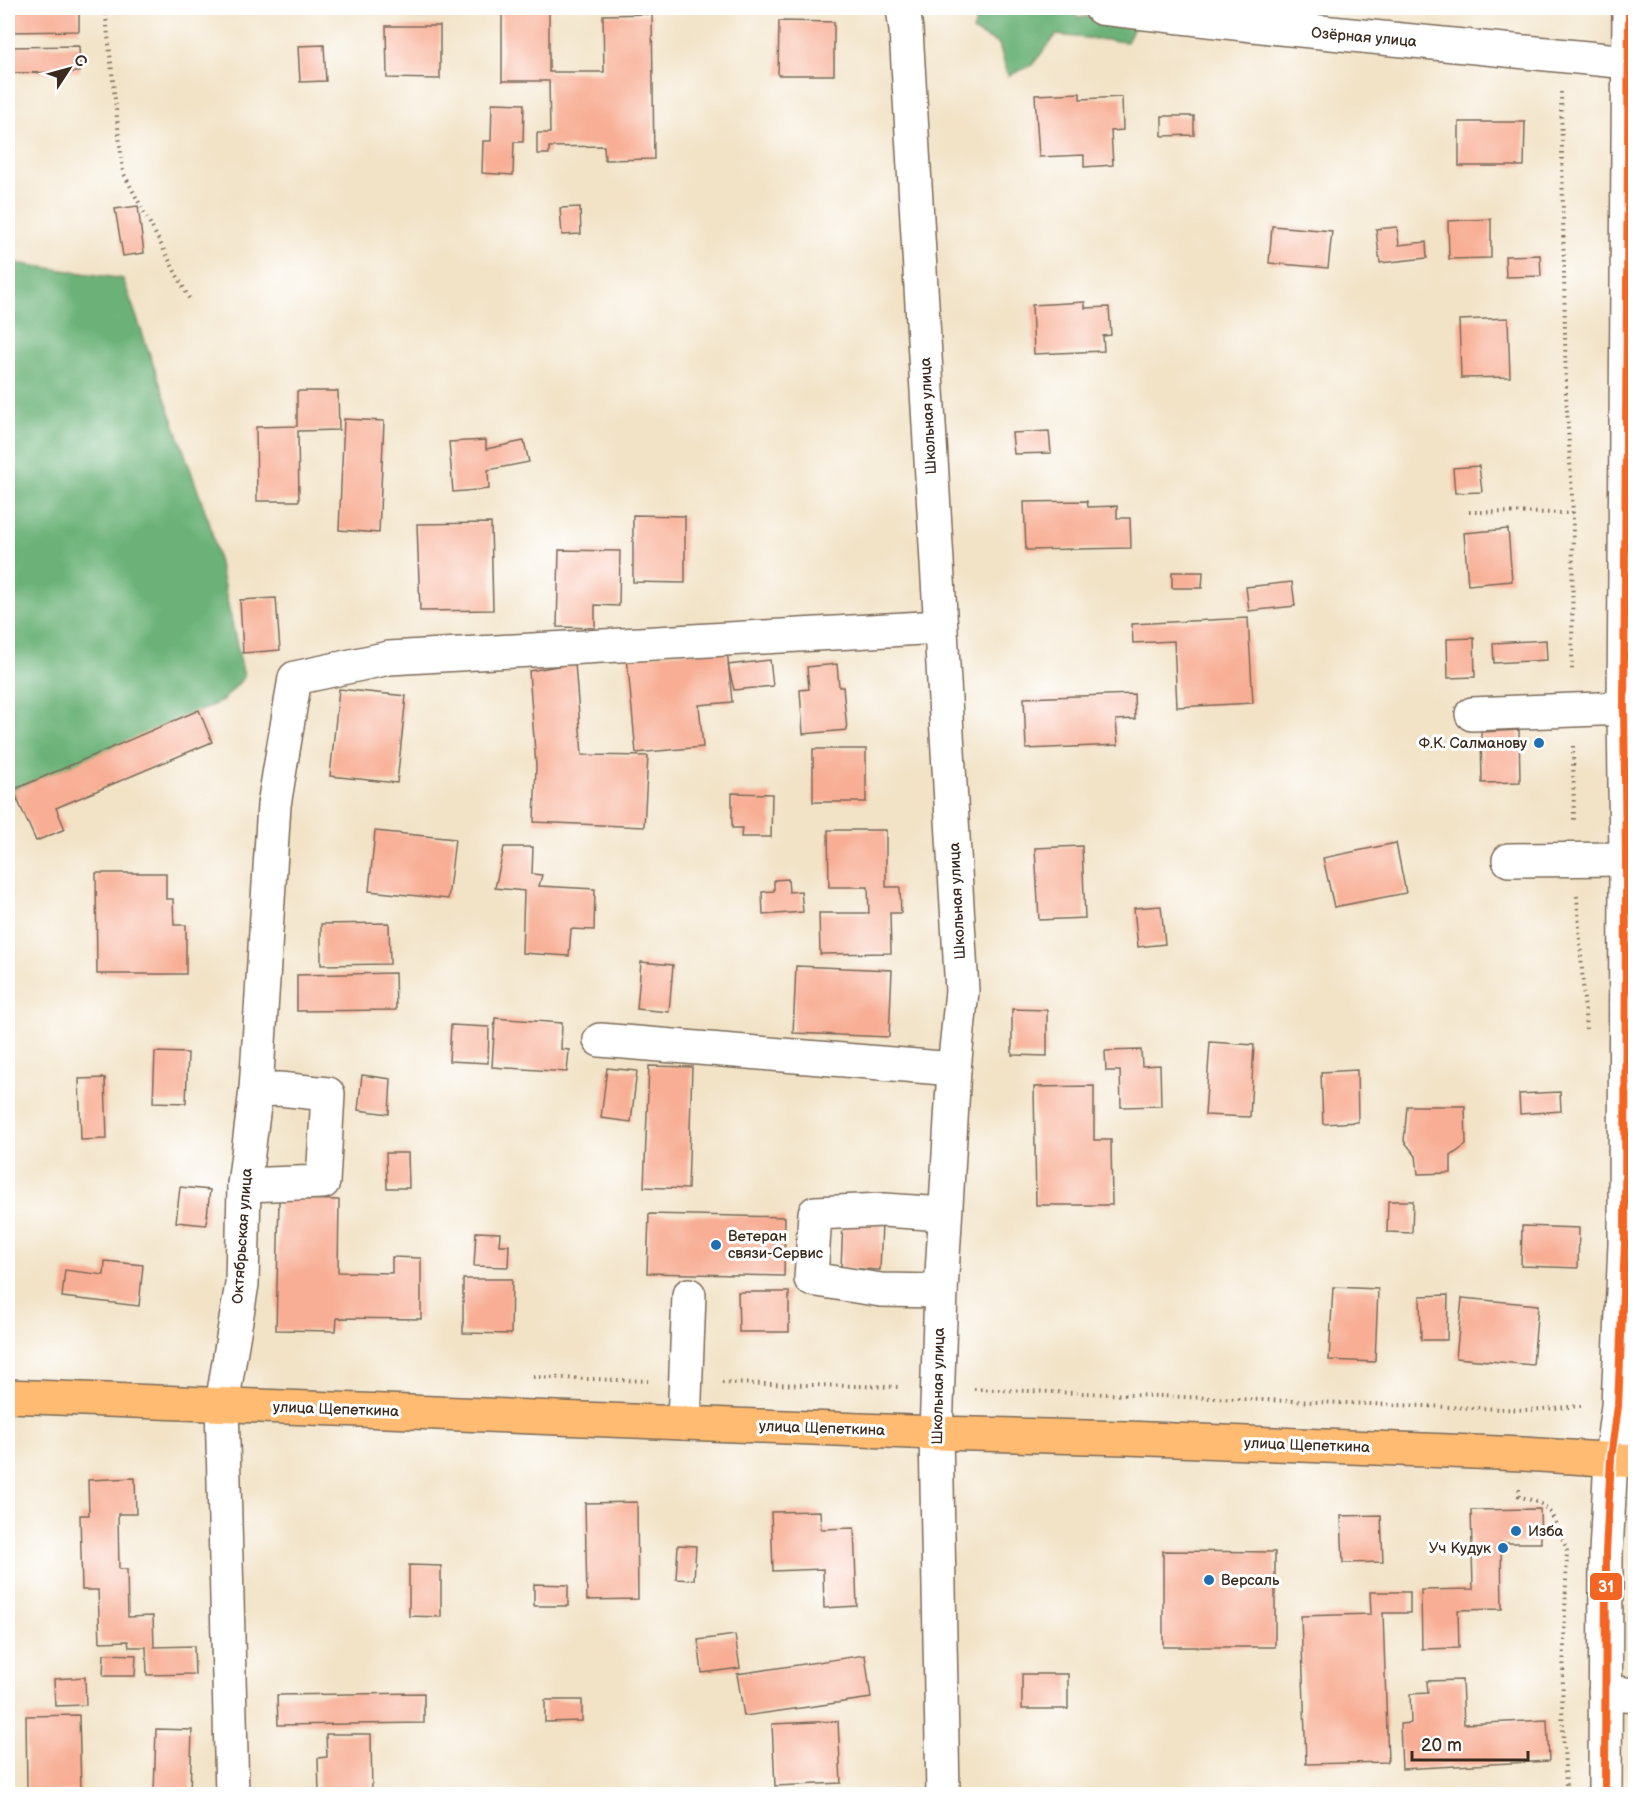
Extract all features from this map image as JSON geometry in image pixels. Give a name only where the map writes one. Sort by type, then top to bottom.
[{"type":"main road","name":"улица Щепеткина","points":[[8,1396],[936,1433],[1126,1438],[1623,1460]]},
{"type":"street","name":"Школьная улица","points":[[903,8],[962,991],[954,1069],[945,1214],[936,1433],[943,1794]]},
{"type":"street","name":"Озёрная улица","points":[[1115,8],[1280,28],[1628,62]]},
{"type":"street","points":[[1605,1794],[1620,1693],[1606,1554],[1623,1460],[1618,1406],[1630,1244],[1626,859],[1631,270],[1628,62],[1631,19]]},
{"type":"street","name":"Октябрьская улица","points":[[232,1794],[222,1404],[242,1284],[244,1185],[256,1090],[274,805],[295,678],[389,658],[940,627]]},
{"type":"street","points":[[1472,714],[1628,729]]},
{"type":"street","points":[[1509,860],[1626,859]]},
{"type":"street","points":[[600,1040],[954,1069]]},
{"type":"street","points":[[244,1185],[323,1182],[328,1094],[279,1089],[256,1090]]},
{"type":"street","points":[[941,1291],[881,1290],[811,1280],[815,1213],[883,1210],[945,1214]]},
{"type":"street","points":[[684,1423],[689,1295]]},
{"type":"path","points":[[105,8],[123,172],[190,302]]},
{"type":"path","points":[[1469,512],[1573,513]]},
{"type":"path","points":[[522,1377],[938,1388],[1529,1410],[1593,1405],[1618,1406]]},
{"type":"path","points":[[1529,1410],[1522,1454],[1519,1496],[1540,1503],[1551,1513],[1566,1549],[1562,1710],[1566,1794]]},
{"type":"green space","points":[[981,8],[1074,8],[1077,18],[1117,13],[1136,23],[1127,42],[1056,35],[1032,65],[1008,76],[999,44],[973,31]]},
{"type":"green space","points":[[8,262],[123,279],[211,528],[244,677],[222,701],[14,790],[16,797],[8,800]]},
{"type":"building","points":[[8,8],[79,8],[79,31],[8,32]]},
{"type":"building","points":[[502,8],[549,8],[549,72],[604,72],[603,15],[652,14],[654,159],[605,160],[604,146],[549,147],[549,154],[537,154],[537,133],[550,133],[549,81],[502,81]]},
{"type":"building","points":[[779,21],[834,22],[834,75],[778,75]]},
{"type":"building","points":[[386,26],[440,26],[440,79],[387,78]]},
{"type":"building","points":[[324,45],[326,81],[300,82],[298,46]]},
{"type":"building","points":[[79,46],[80,72],[8,73],[8,47]]},
{"type":"building","points":[[1080,93],[1080,99],[1122,97],[1123,130],[1111,131],[1113,165],[1084,167],[1084,155],[1039,157],[1035,95]]},
{"type":"building","points":[[492,103],[524,104],[523,142],[514,142],[513,175],[482,173],[483,141],[491,141]]},
{"type":"building","points":[[1162,116],[1194,116],[1194,135],[1162,136]]},
{"type":"building","points":[[1459,122],[1525,122],[1524,166],[1459,166]]},
{"type":"building","points":[[138,206],[144,253],[123,256],[115,209]]},
{"type":"building","points":[[580,207],[581,234],[562,235],[560,208]]},
{"type":"building","points":[[1491,219],[1491,258],[1449,259],[1448,221]]},
{"type":"building","points":[[1272,226],[1332,231],[1328,268],[1269,263]]},
{"type":"building","points":[[1397,227],[1399,245],[1426,242],[1427,258],[1380,263],[1376,229]]},
{"type":"building","points":[[1540,255],[1541,276],[1506,277],[1505,256]]},
{"type":"building","points":[[1085,302],[1085,308],[1109,307],[1111,335],[1103,336],[1104,351],[1034,354],[1032,305]]},
{"type":"building","points":[[1508,318],[1510,377],[1461,378],[1459,320]]},
{"type":"building","points":[[297,391],[338,391],[339,430],[298,431],[299,501],[257,501],[256,427],[297,426]]},
{"type":"building","points":[[344,419],[384,421],[379,533],[339,530]]},
{"type":"building","points":[[1049,431],[1051,453],[1014,454],[1012,433]]},
{"type":"building","points":[[486,440],[486,449],[524,441],[529,462],[488,470],[489,489],[453,492],[449,442]]},
{"type":"building","points":[[1479,466],[1482,492],[1455,493],[1453,468]]},
{"type":"building","points":[[1087,501],[1088,507],[1117,506],[1117,518],[1130,518],[1131,548],[1026,550],[1024,502]]},
{"type":"building","points":[[633,515],[685,516],[685,583],[633,582]]},
{"type":"building","points":[[491,523],[493,610],[420,611],[417,524]]},
{"type":"building","points":[[1508,529],[1512,581],[1468,585],[1464,533]]},
{"type":"building","points":[[559,550],[620,551],[619,606],[595,605],[595,628],[557,627]]},
{"type":"building","points":[[1172,572],[1203,572],[1202,588],[1172,588]]},
{"type":"building","points":[[1292,582],[1295,606],[1249,611],[1246,587]]},
{"type":"building","points":[[276,598],[280,650],[243,653],[240,600]]},
{"type":"building","points":[[1248,618],[1253,703],[1177,707],[1174,641],[1133,643],[1132,624]]},
{"type":"building","points":[[1474,638],[1475,677],[1448,678],[1447,639]]},
{"type":"building","points":[[1546,640],[1547,660],[1494,663],[1493,643]]},
{"type":"building","points":[[727,649],[732,702],[699,705],[703,747],[636,753],[627,657]]},
{"type":"building","points":[[770,660],[773,686],[734,690],[728,665]]},
{"type":"building","points":[[575,663],[582,755],[648,756],[644,827],[534,822],[536,766],[529,671]]},
{"type":"building","points":[[837,664],[839,687],[843,687],[847,730],[803,734],[800,690],[809,689],[807,667]]},
{"type":"building","points":[[339,689],[406,696],[397,783],[330,776]]},
{"type":"building","points":[[1134,694],[1135,719],[1116,720],[1118,745],[1026,749],[1024,698]]},
{"type":"building","points":[[199,710],[212,742],[56,808],[65,829],[36,841],[13,790]]},
{"type":"building","points":[[1519,730],[1520,782],[1482,783],[1481,732]]},
{"type":"building","points":[[813,749],[866,749],[866,802],[813,802]]},
{"type":"building","points":[[732,793],[772,794],[771,837],[741,837],[742,828],[732,828]]},
{"type":"building","points":[[828,830],[886,830],[886,887],[900,887],[901,913],[890,913],[891,953],[820,954],[819,913],[869,913],[868,887],[829,887]]},
{"type":"building","points":[[375,831],[455,839],[448,899],[369,891]]},
{"type":"building","points":[[1396,843],[1406,893],[1334,907],[1323,858]]},
{"type":"building","points":[[1082,846],[1085,918],[1039,920],[1035,848]]},
{"type":"building","points":[[504,847],[533,847],[532,874],[542,875],[539,886],[595,889],[594,930],[571,929],[569,956],[522,953],[524,891],[495,888]]},
{"type":"building","points":[[96,873],[166,873],[166,899],[173,899],[174,925],[186,925],[186,974],[97,974]]},
{"type":"building","points":[[788,879],[789,892],[801,891],[803,912],[763,915],[762,892],[774,891],[774,880]]},
{"type":"building","points":[[1161,906],[1165,944],[1138,947],[1134,908]]},
{"type":"building","points":[[389,923],[390,964],[321,965],[321,924]]},
{"type":"building","points":[[641,962],[673,965],[669,1012],[637,1009]]},
{"type":"building","points":[[796,966],[892,970],[889,1037],[793,1033]]},
{"type":"building","points":[[395,973],[396,1010],[297,1011],[297,975]]},
{"type":"building","points":[[1012,1009],[1047,1010],[1047,1056],[1012,1055]]},
{"type":"building","points":[[495,1018],[562,1023],[561,1049],[569,1050],[567,1072],[492,1067]]},
{"type":"building","points":[[451,1025],[489,1027],[488,1063],[449,1061]]},
{"type":"building","points":[[1210,1042],[1254,1045],[1250,1117],[1205,1115]]},
{"type":"building","points":[[1141,1050],[1142,1066],[1160,1065],[1161,1106],[1121,1107],[1120,1071],[1106,1071],[1105,1051]]},
{"type":"building","points":[[155,1052],[188,1053],[186,1103],[153,1102]]},
{"type":"building","points":[[649,1066],[692,1067],[688,1189],[644,1187]]},
{"type":"building","points":[[607,1068],[637,1071],[631,1122],[601,1118]]},
{"type":"building","points":[[1357,1070],[1358,1122],[1323,1124],[1321,1072]]},
{"type":"building","points":[[362,1075],[391,1079],[389,1114],[358,1110]]},
{"type":"building","points":[[105,1078],[107,1139],[81,1140],[79,1079]]},
{"type":"building","points":[[1094,1086],[1094,1140],[1111,1140],[1112,1205],[1036,1205],[1034,1087]]},
{"type":"building","points":[[1560,1092],[1561,1111],[1520,1114],[1519,1094]]},
{"type":"building","points":[[1407,1106],[1465,1106],[1466,1145],[1451,1156],[1451,1173],[1418,1174],[1416,1156],[1404,1141]]},
{"type":"building","points":[[386,1153],[408,1153],[409,1188],[387,1188]]},
{"type":"building","points":[[180,1187],[210,1190],[206,1225],[176,1222]]},
{"type":"building","points":[[279,1199],[339,1200],[338,1272],[392,1273],[392,1257],[421,1258],[421,1319],[337,1318],[336,1331],[276,1330]]},
{"type":"building","points":[[1388,1201],[1413,1201],[1412,1233],[1387,1232]]},
{"type":"building","name":"Ветеран связи-Сервис","points":[[649,1214],[785,1217],[784,1276],[647,1273]]},
{"type":"building","points":[[843,1221],[882,1223],[880,1270],[841,1268]]},
{"type":"building","points":[[1522,1226],[1579,1228],[1578,1268],[1521,1266]]},
{"type":"building","points":[[476,1232],[500,1233],[499,1245],[509,1245],[508,1267],[474,1266]]},
{"type":"building","points":[[105,1261],[143,1265],[139,1306],[62,1297],[65,1270],[104,1275]]},
{"type":"building","points":[[463,1279],[512,1279],[511,1334],[463,1333]]},
{"type":"building","points":[[1333,1287],[1378,1289],[1375,1362],[1329,1360]]},
{"type":"building","points":[[738,1292],[789,1292],[789,1332],[739,1332]]},
{"type":"building","points":[[1448,1295],[1447,1340],[1421,1340],[1420,1296]]},
{"type":"building","points":[[1462,1298],[1538,1305],[1533,1365],[1456,1358]]},
{"type":"building","points":[[135,1478],[136,1514],[118,1514],[119,1569],[127,1569],[128,1617],[153,1616],[154,1647],[194,1646],[195,1674],[147,1675],[146,1647],[129,1647],[128,1641],[100,1642],[98,1590],[82,1590],[80,1515],[89,1515],[88,1480]]},
{"type":"building","points":[[637,1502],[638,1599],[587,1600],[585,1503]]},
{"type":"building","points":[[1540,1509],[1541,1543],[1501,1543],[1502,1609],[1458,1610],[1459,1648],[1422,1649],[1421,1590],[1473,1589],[1471,1510]]},
{"type":"building","points":[[820,1511],[821,1529],[854,1528],[857,1606],[824,1608],[823,1569],[773,1571],[771,1512]]},
{"type":"building","points":[[1381,1515],[1383,1562],[1343,1563],[1341,1516]]},
{"type":"building","points":[[678,1545],[696,1546],[694,1580],[676,1579]]},
{"type":"building","points":[[1163,1551],[1275,1552],[1275,1647],[1163,1647]]},
{"type":"building","points":[[409,1565],[441,1566],[441,1617],[409,1616]]},
{"type":"building","points":[[534,1584],[568,1585],[568,1606],[534,1606]]},
{"type":"building","points":[[1370,1592],[1410,1592],[1410,1613],[1383,1613],[1388,1762],[1306,1764],[1301,1616],[1371,1614]]},
{"type":"building","points":[[735,1635],[740,1668],[702,1673],[698,1640]]},
{"type":"building","points":[[104,1654],[136,1655],[135,1676],[103,1676]]},
{"type":"building","points":[[865,1655],[871,1698],[744,1716],[737,1674]]},
{"type":"building","points":[[1022,1674],[1068,1674],[1068,1709],[1022,1709]]},
{"type":"building","points":[[85,1677],[86,1705],[55,1706],[54,1679]]},
{"type":"building","points":[[1462,1680],[1464,1724],[1547,1720],[1549,1761],[1402,1769],[1400,1724],[1411,1723],[1410,1694],[1428,1693],[1427,1681]]},
{"type":"building","points":[[424,1693],[424,1723],[278,1725],[277,1695]]},
{"type":"building","points":[[545,1700],[582,1700],[582,1721],[545,1722]]},
{"type":"building","points":[[79,1715],[81,1791],[27,1792],[26,1716]]},
{"type":"building","points":[[838,1721],[841,1783],[775,1786],[772,1724]]},
{"type":"building","points":[[156,1729],[192,1730],[190,1794],[154,1794]]},
{"type":"building","points":[[326,1734],[371,1734],[372,1794],[319,1794],[318,1758],[327,1757]]},
{"type":"transit line","name":"31","points":[[1605,1794],[1606,1553],[1611,1458],[1618,1406],[1625,1244],[1624,708],[1629,8]]},
{"type":"place","name":"Ф.К. Салманову","points":[[1539,743]]},
{"type":"place","name":"Ветеран связи-Сервис","points":[[716,1245]]},
{"type":"place","name":"Изба","points":[[1516,1531]]},
{"type":"place","name":"Уч Кудук","points":[[1503,1548]]},
{"type":"place","name":"Версаль","points":[[1209,1580]]}]
